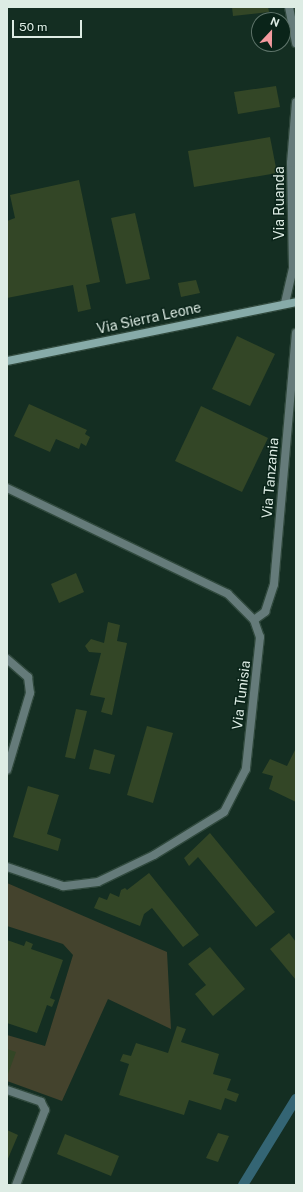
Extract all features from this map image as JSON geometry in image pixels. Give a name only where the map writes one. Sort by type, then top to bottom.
[{"type":"street","points":[[289,7],[296,43]]},
{"type":"street","name":"Via Ruanda","points":[[285,303],[293,267],[291,163],[296,102]]},
{"type":"street","name":"Via Sierra Leone","points":[[7,361],[285,303],[296,302]]},
{"type":"street","name":"Via Tanzania","points":[[254,620],[265,612],[274,584],[296,333]]},
{"type":"street","points":[[7,488],[228,594],[254,620]]},
{"type":"street","name":"Via Tunisia","points":[[7,867],[63,886],[98,882],[154,856],[224,812],[246,769],[259,655],[254,620]]},
{"type":"street","points":[[7,659],[28,677],[30,693],[7,770]]},
{"type":"street","points":[[7,1090],[41,1102],[45,1110],[16,1185]]},
{"type":"shaded area","points":[[7,883],[167,952],[171,1029],[108,999],[62,1101],[7,1081],[7,1035],[45,1046],[73,955],[63,944],[7,926]]},
{"type":"building","points":[[232,7],[268,7],[269,12],[251,12],[251,14],[233,16]]},
{"type":"building","points":[[276,86],[280,107],[238,114],[234,92]]},
{"type":"building","points":[[270,137],[277,173],[194,187],[188,151]]},
{"type":"building","points":[[79,180],[100,282],[86,285],[91,309],[78,312],[73,285],[7,298],[7,221],[15,218],[10,195]]},
{"type":"building","points":[[135,213],[150,279],[126,284],[111,218]]},
{"type":"building","points":[[196,280],[200,293],[181,297],[178,283]]},
{"type":"building","points":[[237,336],[275,354],[250,406],[212,389]]},
{"type":"building","points":[[29,404],[87,430],[85,434],[90,437],[86,446],[81,443],[79,449],[56,439],[50,452],[14,436]]},
{"type":"building","points":[[201,406],[268,438],[242,492],[175,461]]},
{"type":"building","points":[[76,573],[84,592],[59,603],[51,584]]},
{"type":"building","points":[[108,622],[120,625],[117,641],[127,643],[112,715],[101,712],[105,698],[90,695],[101,653],[89,652],[85,646],[91,639],[104,643]]},
{"type":"building","points":[[76,709],[87,711],[75,759],[65,757]]},
{"type":"building","points":[[147,726],[173,733],[153,803],[127,795]]},
{"type":"building","points":[[296,748],[296,802],[269,789],[273,776],[262,773],[270,759],[287,766]]},
{"type":"building","points":[[94,749],[115,755],[110,774],[89,769]]},
{"type":"building","points":[[28,786],[59,795],[47,834],[61,839],[58,851],[13,837]]},
{"type":"building","points":[[210,833],[275,912],[256,927],[198,857],[189,866],[184,858]]},
{"type":"building","points":[[149,873],[199,935],[183,947],[152,908],[144,914],[140,926],[94,908],[99,897],[107,900],[110,893],[119,897],[121,890],[125,888],[127,890]]},
{"type":"building","points":[[289,933],[296,942],[296,980],[270,949]]},
{"type":"building","points":[[7,940],[24,946],[26,941],[33,944],[31,949],[63,960],[50,998],[55,1000],[52,1007],[47,1005],[37,1033],[7,1023]]},
{"type":"building","points":[[210,947],[245,989],[213,1016],[195,994],[206,985],[188,964]]},
{"type":"building","points":[[177,1026],[186,1029],[181,1042],[219,1054],[213,1074],[231,1079],[227,1090],[239,1094],[236,1102],[225,1098],[221,1110],[189,1100],[184,1115],[119,1095],[129,1064],[120,1061],[123,1054],[131,1056],[136,1043],[168,1053]]},
{"type":"building","points":[[7,1049],[16,1052],[8,1074],[7,1074]]},
{"type":"building","points":[[7,1130],[18,1135],[7,1161]]},
{"type":"building","points":[[218,1133],[229,1136],[218,1162],[206,1158]]},
{"type":"building","points":[[65,1134],[119,1156],[111,1176],[57,1154]]},
{"type":"waterway","points":[[243,1185],[296,1099]]}]
